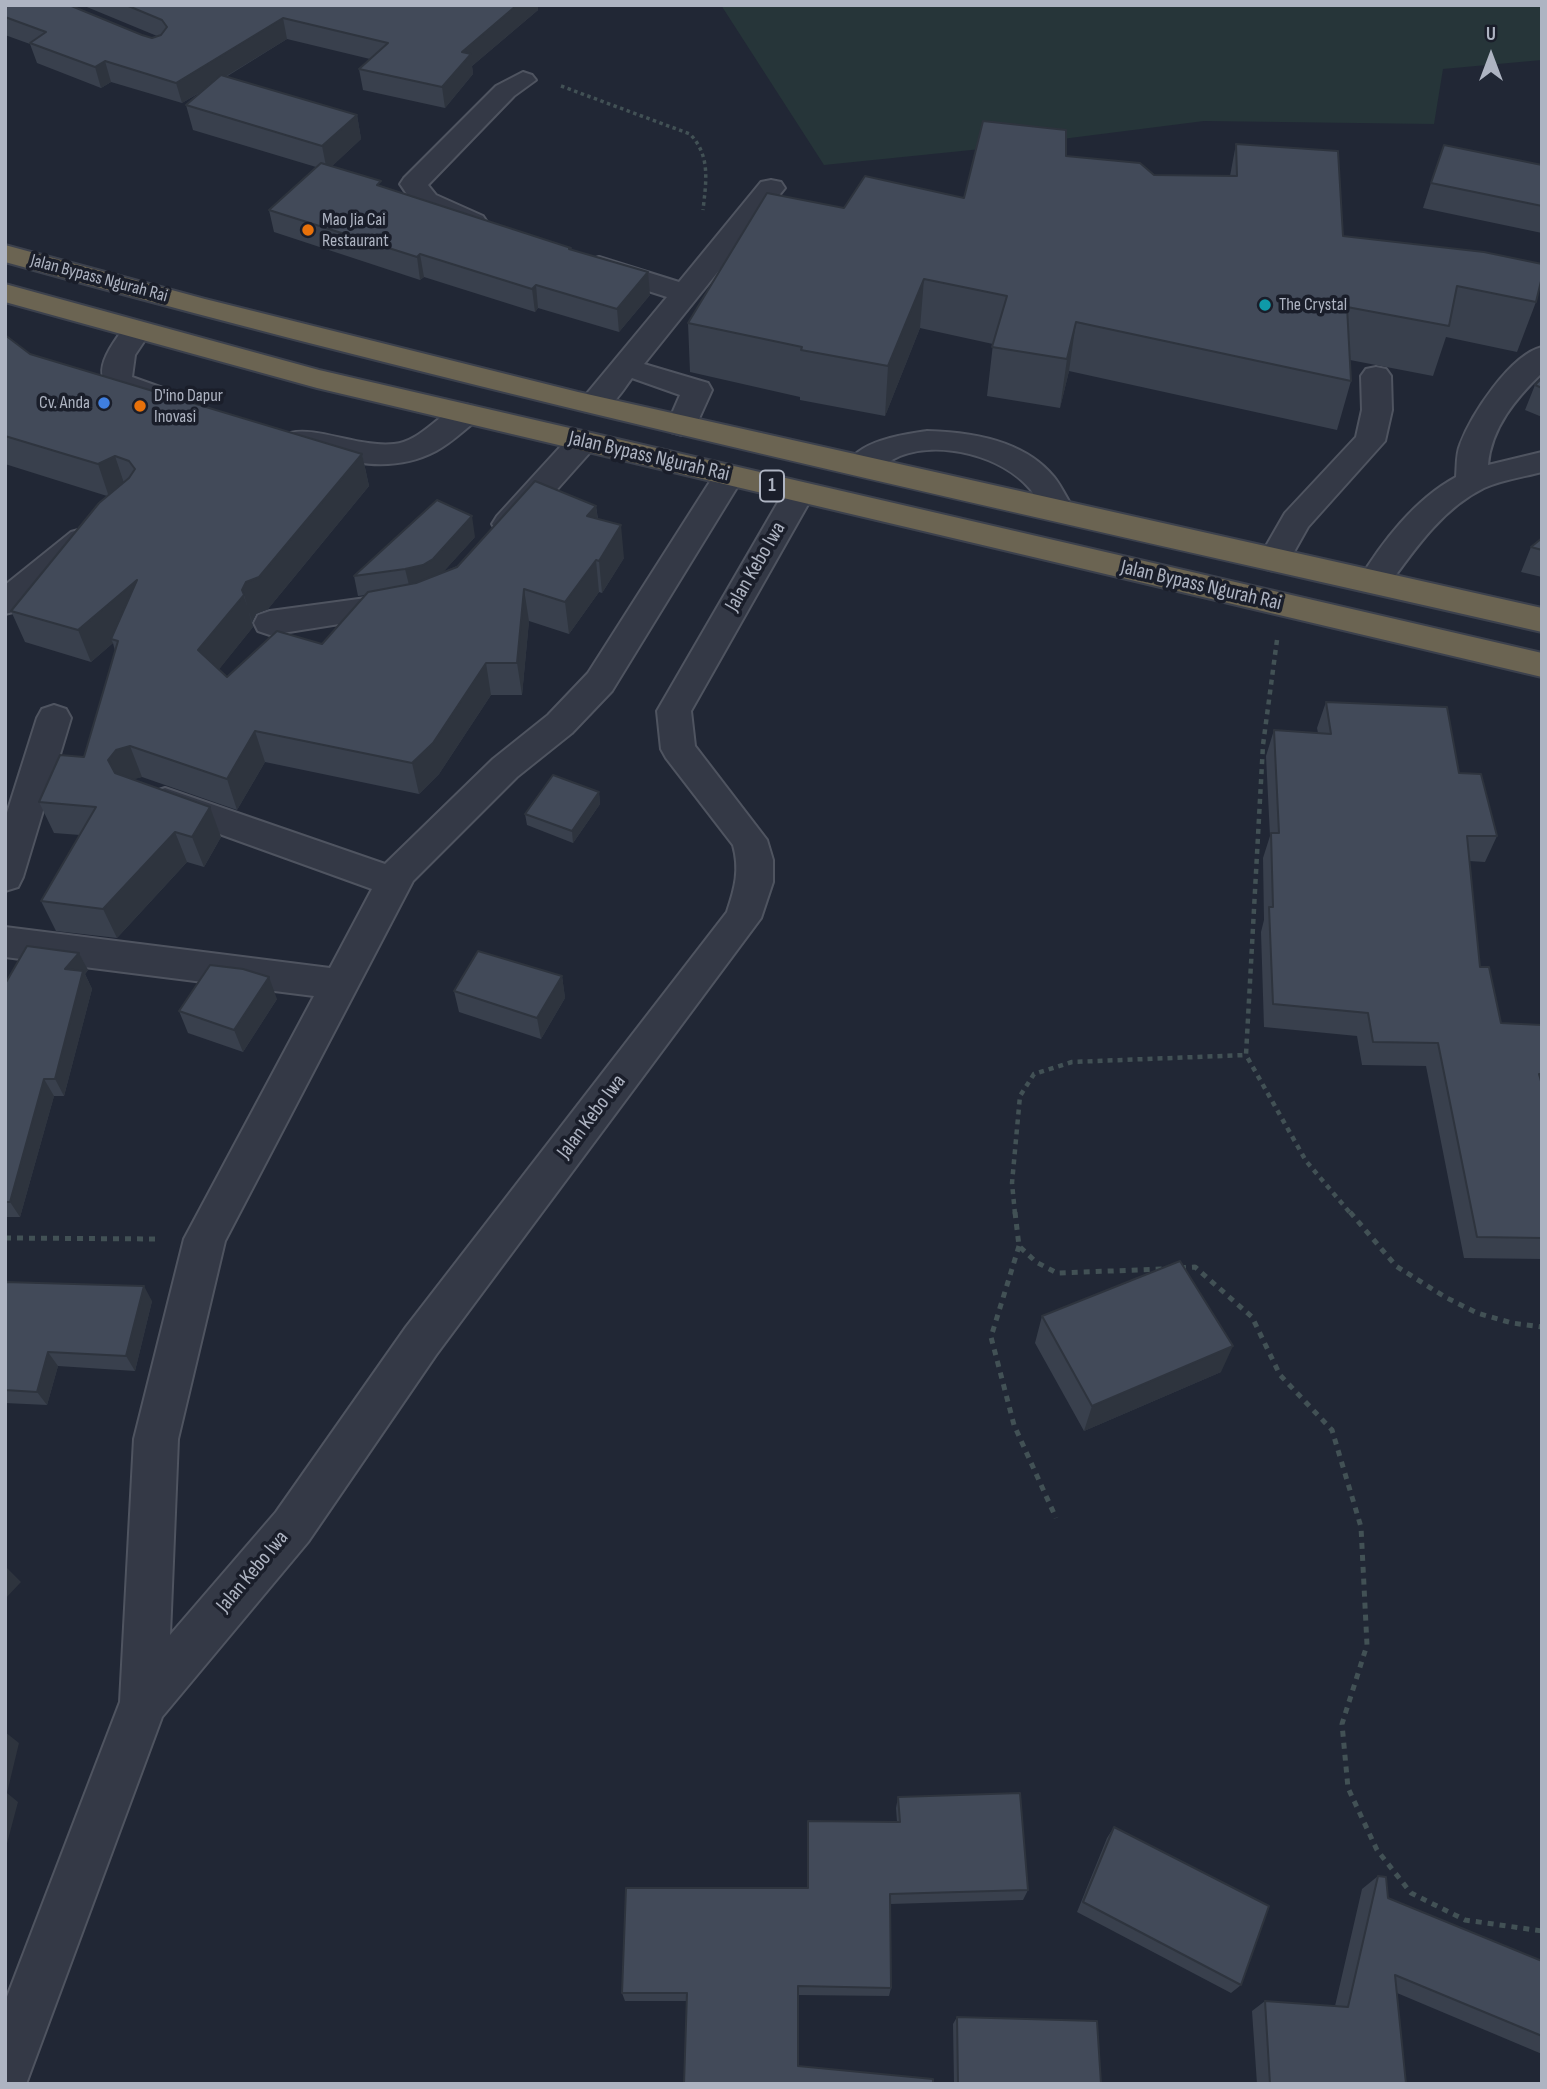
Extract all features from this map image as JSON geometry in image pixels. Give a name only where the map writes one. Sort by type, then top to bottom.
[{"type":"highway","name":"Jalan Bypass Ngurah Rai","points":[[5,253],[133,289],[484,379],[1542,620]]},
{"type":"highway","name":"Jalan Bypass Ngurah Rai","points":[[5,293],[317,379],[1542,665]]},
{"type":"street","points":[[501,234],[426,201],[414,184],[505,90],[523,80]]},
{"type":"street","points":[[595,404],[771,188]]},
{"type":"street","points":[[580,260],[693,285]]},
{"type":"street","points":[[136,331],[117,358],[114,371],[118,382],[139,392],[186,405]]},
{"type":"street","points":[[1471,482],[1474,446],[1505,392],[1542,356]]},
{"type":"street","points":[[645,373],[697,390],[682,425]]},
{"type":"street","points":[[1274,559],[1296,521],[1370,441],[1377,427],[1376,376]]},
{"type":"street","points":[[274,432],[333,448],[377,455],[403,452],[424,445],[465,414]]},
{"type":"street","points":[[486,549],[582,442]]},
{"type":"street","points":[[861,465],[889,449],[915,443],[968,445],[998,452],[1021,464],[1041,481],[1058,510]]},
{"type":"street","points":[[1374,582],[1398,548],[1433,510],[1471,482],[1542,462]]},
{"type":"street","name":"Jalan Kebo Iwa","points":[[5,2071],[144,1702],[156,1439],[205,1239],[400,871],[505,768],[560,724],[600,682],[729,476]]},
{"type":"street","name":"Jalan Kebo Iwa","points":[[144,1702],[292,1527],[421,1341],[743,918],[755,883],[755,860],[749,840],[678,749],[674,712],[799,492]]},
{"type":"street","points":[[5,603],[107,519]]},
{"type":"street","points":[[270,623],[428,599]]},
{"type":"street","points":[[5,877],[54,718]]},
{"type":"street","points":[[141,793],[394,883]]},
{"type":"street","points":[[5,942],[340,984]]},
{"type":"path","points":[[523,80],[549,82],[690,134],[699,141],[705,152],[706,167],[693,285]]},
{"type":"path","points":[[1282,605],[1263,745],[1246,1055],[1306,1161],[1396,1266],[1445,1297],[1477,1313],[1512,1323],[1542,1327]]},
{"type":"path","points":[[1056,1518],[1014,1425],[991,1337],[1019,1246],[1012,1183],[1020,1097],[1034,1074],[1072,1062],[1246,1055]]},
{"type":"path","points":[[5,1237],[205,1239]]},
{"type":"path","points":[[1019,1246],[1035,1262],[1057,1273],[1195,1267],[1252,1317],[1280,1375],[1332,1430],[1361,1527],[1367,1645],[1342,1724],[1348,1788],[1377,1850],[1411,1893],[1465,1920],[1542,1931]]},
{"type":"shaded area","points":[[721,5],[1542,5],[1542,60],[1443,69],[1434,124],[1204,121],[991,148],[824,165]]},
{"type":"building","points":[[5,5],[69,5],[152,38],[161,35],[167,27],[162,20],[126,5],[517,5],[462,52],[471,54],[442,87],[359,69],[388,43],[283,18],[176,83],[105,61],[95,67],[30,43],[46,32],[5,17]]},
{"type":"building","points":[[221,75],[357,115],[322,146],[186,105]]},
{"type":"building","points":[[983,121],[1066,130],[1066,156],[1140,163],[1154,175],[1237,176],[1236,144],[1338,151],[1343,236],[1484,252],[1542,264],[1536,302],[1457,286],[1449,326],[1347,307],[1351,381],[1076,322],[1067,359],[992,347],[1007,296],[924,279],[888,366],[801,350],[802,347],[688,323],[767,193],[844,208],[865,176],[964,198]]},
{"type":"building","points":[[1444,145],[1542,165],[1542,206],[1431,183]]},
{"type":"building","points":[[321,163],[381,181],[377,185],[571,248],[569,249],[648,272],[617,309],[536,285],[532,289],[420,254],[417,257],[269,210]]},
{"type":"building","points":[[5,335],[30,354],[362,454],[259,577],[246,582],[242,590],[244,595],[198,650],[227,677],[277,631],[322,644],[368,592],[416,583],[457,567],[535,481],[596,506],[587,516],[621,525],[599,561],[596,560],[565,602],[524,589],[517,663],[486,663],[433,743],[412,763],[255,731],[227,779],[130,746],[116,750],[108,760],[115,773],[210,807],[192,837],[175,832],[103,909],[41,901],[96,807],[39,802],[60,755],[84,757],[118,641],[111,639],[137,580],[78,630],[11,611],[99,503],[129,478],[135,469],[129,461],[115,456],[98,464],[5,436]]},
{"type":"building","points":[[1542,378],[1542,388],[1535,385]]},
{"type":"building","points":[[437,500],[472,516],[433,559],[423,565],[405,569],[354,576]]},
{"type":"building","points":[[1542,538],[1542,550],[1531,547]]},
{"type":"building","points":[[1326,702],[1447,707],[1459,773],[1481,774],[1497,836],[1467,836],[1480,967],[1489,967],[1501,1023],[1542,1025],[1542,1074],[1539,1074],[1542,1085],[1542,1238],[1477,1237],[1438,1043],[1373,1042],[1368,1013],[1273,1004],[1269,907],[1273,907],[1271,833],[1279,833],[1274,730],[1331,734]]},
{"type":"building","points":[[553,775],[599,792],[572,831],[525,814]]},
{"type":"building","points":[[27,946],[79,953],[65,969],[83,971],[55,1079],[44,1079],[10,1202],[5,1202],[5,984]]},
{"type":"building","points":[[478,951],[562,976],[537,1018],[454,991]]},
{"type":"building","points":[[210,965],[243,969],[269,977],[234,1030],[179,1011]]},
{"type":"building","points":[[1180,1261],[1233,1346],[1092,1406],[1042,1316]]},
{"type":"building","points":[[5,1282],[144,1286],[126,1356],[48,1352],[37,1392],[5,1390]]},
{"type":"building","points":[[1020,1793],[1028,1890],[890,1894],[891,1988],[798,1986],[798,2066],[933,2079],[933,2084],[684,2084],[687,1993],[622,1993],[626,1888],[808,1888],[808,1821],[900,1822],[898,1797]]},
{"type":"building","points":[[1114,1827],[1269,1906],[1241,1985],[1083,1902]]},
{"type":"building","points":[[1378,1876],[1386,1877],[1388,1898],[1542,1961],[1542,2036],[1395,1975],[1406,2084],[1270,2084],[1265,2001],[1348,2007]]},
{"type":"building","points":[[957,2017],[1097,2021],[1101,2084],[958,2084]]},
{"type":"place","name":"Mao Jia Cai Restaurant","points":[[308,230]]},
{"type":"place","name":"The Crystal","points":[[1265,305]]},
{"type":"place","name":"Cv. Anda","points":[[104,403]]},
{"type":"place","name":"D'ino Dapur Inovasi","points":[[140,406]]}]
